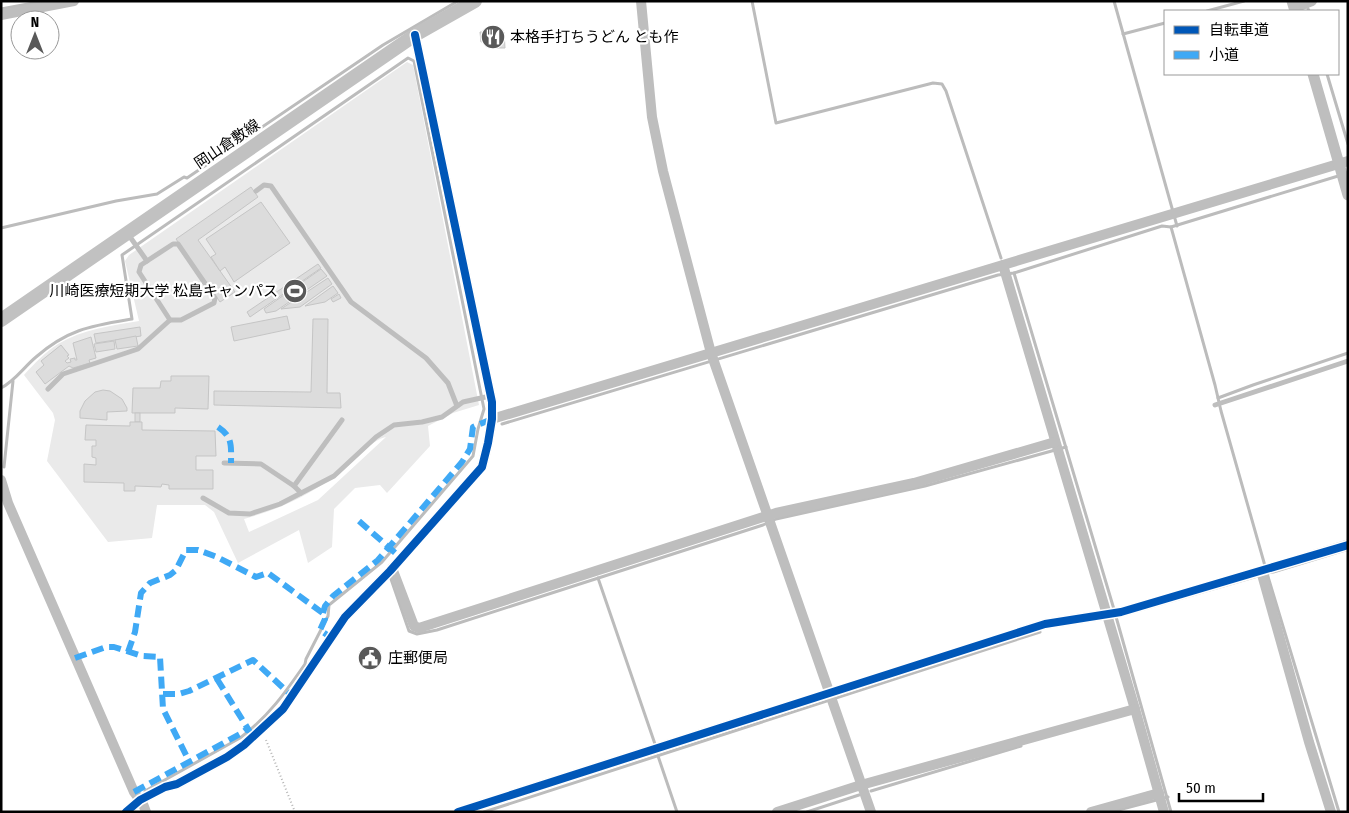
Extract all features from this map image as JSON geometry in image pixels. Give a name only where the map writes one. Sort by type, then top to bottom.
[{"type":"main road","name":"岡山倉敷線","points":[[1,320],[130,237],[415,36],[475,1]]},
{"type":"street","points":[[1,15],[74,1]]},
{"type":"street","points":[[641,1],[653,126],[662,171],[713,359],[871,812]]},
{"type":"street","points":[[126,812],[140,800],[211,767],[244,745],[283,709],[345,617],[390,571],[482,467],[492,419],[485,397],[415,36]]},
{"type":"street","points":[[1313,75],[1348,195]]},
{"type":"street","points":[[492,419],[713,359],[1004,271],[1174,214],[1342,169]]},
{"type":"street","points":[[1004,271],[1056,447],[1113,613],[1135,709],[1161,800],[1091,812]]},
{"type":"street","points":[[390,571],[414,626],[419,628],[770,520],[776,513],[914,484],[1056,447]]},
{"type":"street","points":[[1,480],[8,503],[134,792],[146,812]]},
{"type":"street","points":[[458,812],[656,748],[830,697],[1045,624],[1113,613],[1348,545]]},
{"type":"street","points":[[1266,570],[1309,742],[1331,812]]},
{"type":"street","points":[[777,812],[861,785],[1135,709]]},
{"type":"lane","points":[[256,190],[264,185],[271,186],[351,302],[426,358],[448,383],[458,406]]},
{"type":"lane","points":[[130,237],[147,261]]},
{"type":"lane","points":[[48,389],[63,374],[138,349],[170,320],[182,320],[214,303],[215,298],[178,244],[173,244],[141,265],[139,272],[170,320]]},
{"type":"lane","points":[[1215,405],[1348,361]]},
{"type":"lane","points":[[203,498],[229,514],[250,514],[280,504],[334,476],[376,437],[394,425],[422,422],[442,417],[463,402],[485,397]]},
{"type":"lane","points":[[294,486],[342,420]]},
{"type":"lane","points":[[224,463],[261,464],[294,486],[301,493]]},
{"type":"path","points":[[266,739],[295,812]]},
{"type":"shaded area","name":"川崎医療短期大学 松島キャンパス","points":[[407,62],[413,65],[479,405],[453,413],[428,426],[430,446],[387,493],[380,485],[355,488],[334,509],[332,547],[308,563],[299,530],[238,563],[214,512],[205,505],[157,505],[152,538],[108,542],[47,461],[55,420],[53,413],[24,375],[49,351],[68,339],[97,329],[139,321],[125,261],[129,255]],"holes":[[[386,437],[318,500],[249,532],[244,519],[284,505],[309,493],[333,478],[375,442]]]},
{"type":"building","name":"本格手打ちうどん とも作","points":[[480,32],[504,32],[505,48],[497,48],[497,42],[481,42]]},
{"type":"building","points":[[251,187],[258,197],[198,240],[235,292],[220,302],[176,239]]},
{"type":"building","points":[[261,202],[290,243],[234,282],[225,267],[220,271],[211,257],[216,254],[206,239]]},
{"type":"building","points":[[318,264],[321,268],[250,317],[247,312]]},
{"type":"building","points":[[321,269],[327,276],[276,311],[266,313],[264,309]]},
{"type":"building","points":[[328,278],[332,284],[300,307],[281,309]]},
{"type":"building","points":[[333,286],[338,293],[325,302],[305,306]]},
{"type":"building","points":[[339,294],[341,298],[333,302],[331,299]]},
{"type":"building","points":[[287,316],[290,329],[234,341],[231,327]]},
{"type":"building","points":[[313,319],[328,319],[327,393],[340,393],[341,408],[214,405],[214,391],[311,392]]},
{"type":"building","points":[[140,327],[141,336],[96,343],[94,334]]},
{"type":"building","points":[[136,336],[138,346],[117,349],[115,340]]},
{"type":"building","points":[[91,337],[96,358],[89,360],[90,363],[73,368],[69,366],[45,384],[36,372],[44,365],[41,361],[61,345],[69,355],[67,356],[69,358],[65,361],[67,363],[71,362],[70,359],[75,358],[77,360],[73,343]]},
{"type":"building","points":[[114,341],[115,349],[96,352],[94,344]]},
{"type":"building","points":[[171,376],[209,376],[208,409],[175,408],[175,413],[132,413],[133,388],[160,388],[161,381],[171,381]]},
{"type":"building","points":[[110,391],[122,399],[127,411],[107,412],[107,420],[80,418],[80,411],[85,401],[95,392]]},
{"type":"building","points":[[135,413],[140,413],[140,422],[135,422]]},
{"type":"building","points":[[130,422],[142,422],[142,430],[215,431],[216,456],[196,456],[196,470],[213,470],[213,489],[169,489],[169,485],[162,484],[161,487],[135,486],[135,491],[124,491],[124,483],[84,482],[84,464],[96,465],[96,458],[92,457],[92,446],[96,446],[96,440],[85,440],[86,425],[130,426]]},
{"type":"waterway","points":[[1,9],[44,1]]},
{"type":"waterway","points":[[1,228],[116,201],[157,194],[184,177],[187,178],[383,45],[458,1]]},
{"type":"waterway","points":[[752,1],[776,123],[933,83],[942,84],[946,91],[1001,258]]},
{"type":"waterway","points":[[1114,1],[1177,226]]},
{"type":"waterway","points":[[1211,10],[1244,1]]},
{"type":"waterway","points":[[1306,4],[1309,10]]},
{"type":"waterway","points":[[1123,34],[1164,23]]},
{"type":"waterway","points":[[1,388],[15,378],[36,357],[59,340],[81,330],[132,319],[122,255],[408,58],[414,61],[484,409],[473,456],[382,562],[329,605],[328,616],[305,664],[268,713],[240,738],[145,791]]},
{"type":"waterway","points":[[1327,75],[1348,144]]},
{"type":"waterway","points":[[1339,812],[1269,580],[1171,227],[1348,173]]},
{"type":"waterway","points":[[502,424],[998,275],[1014,273],[1162,226],[1171,227]]},
{"type":"waterway","points":[[1014,273],[1113,606],[1171,812]]},
{"type":"waterway","points":[[1218,398],[1348,353]]},
{"type":"waterway","points":[[4,467],[13,381]]},
{"type":"waterway","points":[[391,579],[409,631],[417,634],[437,630],[763,525],[776,519],[925,486],[1066,447]]},
{"type":"waterway","points":[[598,578],[656,747]]},
{"type":"waterway","points":[[484,812],[1040,632]]},
{"type":"waterway","points":[[871,791],[1021,746]]},
{"type":"waterway","points":[[658,756],[677,812]]},
{"type":"waterway","points":[[807,812],[859,795]]},
{"type":"waterway","points":[[1111,812],[1168,797]]},
{"type":"marked path","points":[[323,613],[325,606],[333,596],[378,560],[462,462],[470,449],[473,427],[492,419]]},
{"type":"marked path","points":[[218,427],[229,438],[231,463]]},
{"type":"marked path","points":[[359,521],[401,558]]},
{"type":"marked path","points":[[128,652],[135,632],[141,593],[150,583],[170,575],[176,570],[186,550],[198,550],[217,557],[256,577],[268,573],[324,614],[325,619],[320,630],[330,637]]},
{"type":"marked path","points":[[75,658],[106,647],[114,647],[142,656],[160,657],[163,709],[189,761]]},
{"type":"marked path","points":[[163,694],[179,694],[189,691],[253,660],[292,696]]},
{"type":"marked path","points":[[217,679],[250,732]]},
{"type":"marked path","points":[[134,792],[247,729]]},
{"type":"cycle path","points":[[126,812],[140,800],[165,787],[177,784],[227,757],[244,745],[283,709],[345,617],[390,571],[482,467],[492,419],[492,402],[415,35]]},
{"type":"cycle path","points":[[458,812],[1045,624],[1121,612],[1348,545]]},
{"type":"place","name":"本格手打ちうどん とも作","points":[[493,37]]},
{"type":"place","name":"川崎医療短期大学 松島キャンパス","points":[[295,291]]},
{"type":"place","name":"庄郵便局","points":[[370,658]]}]
